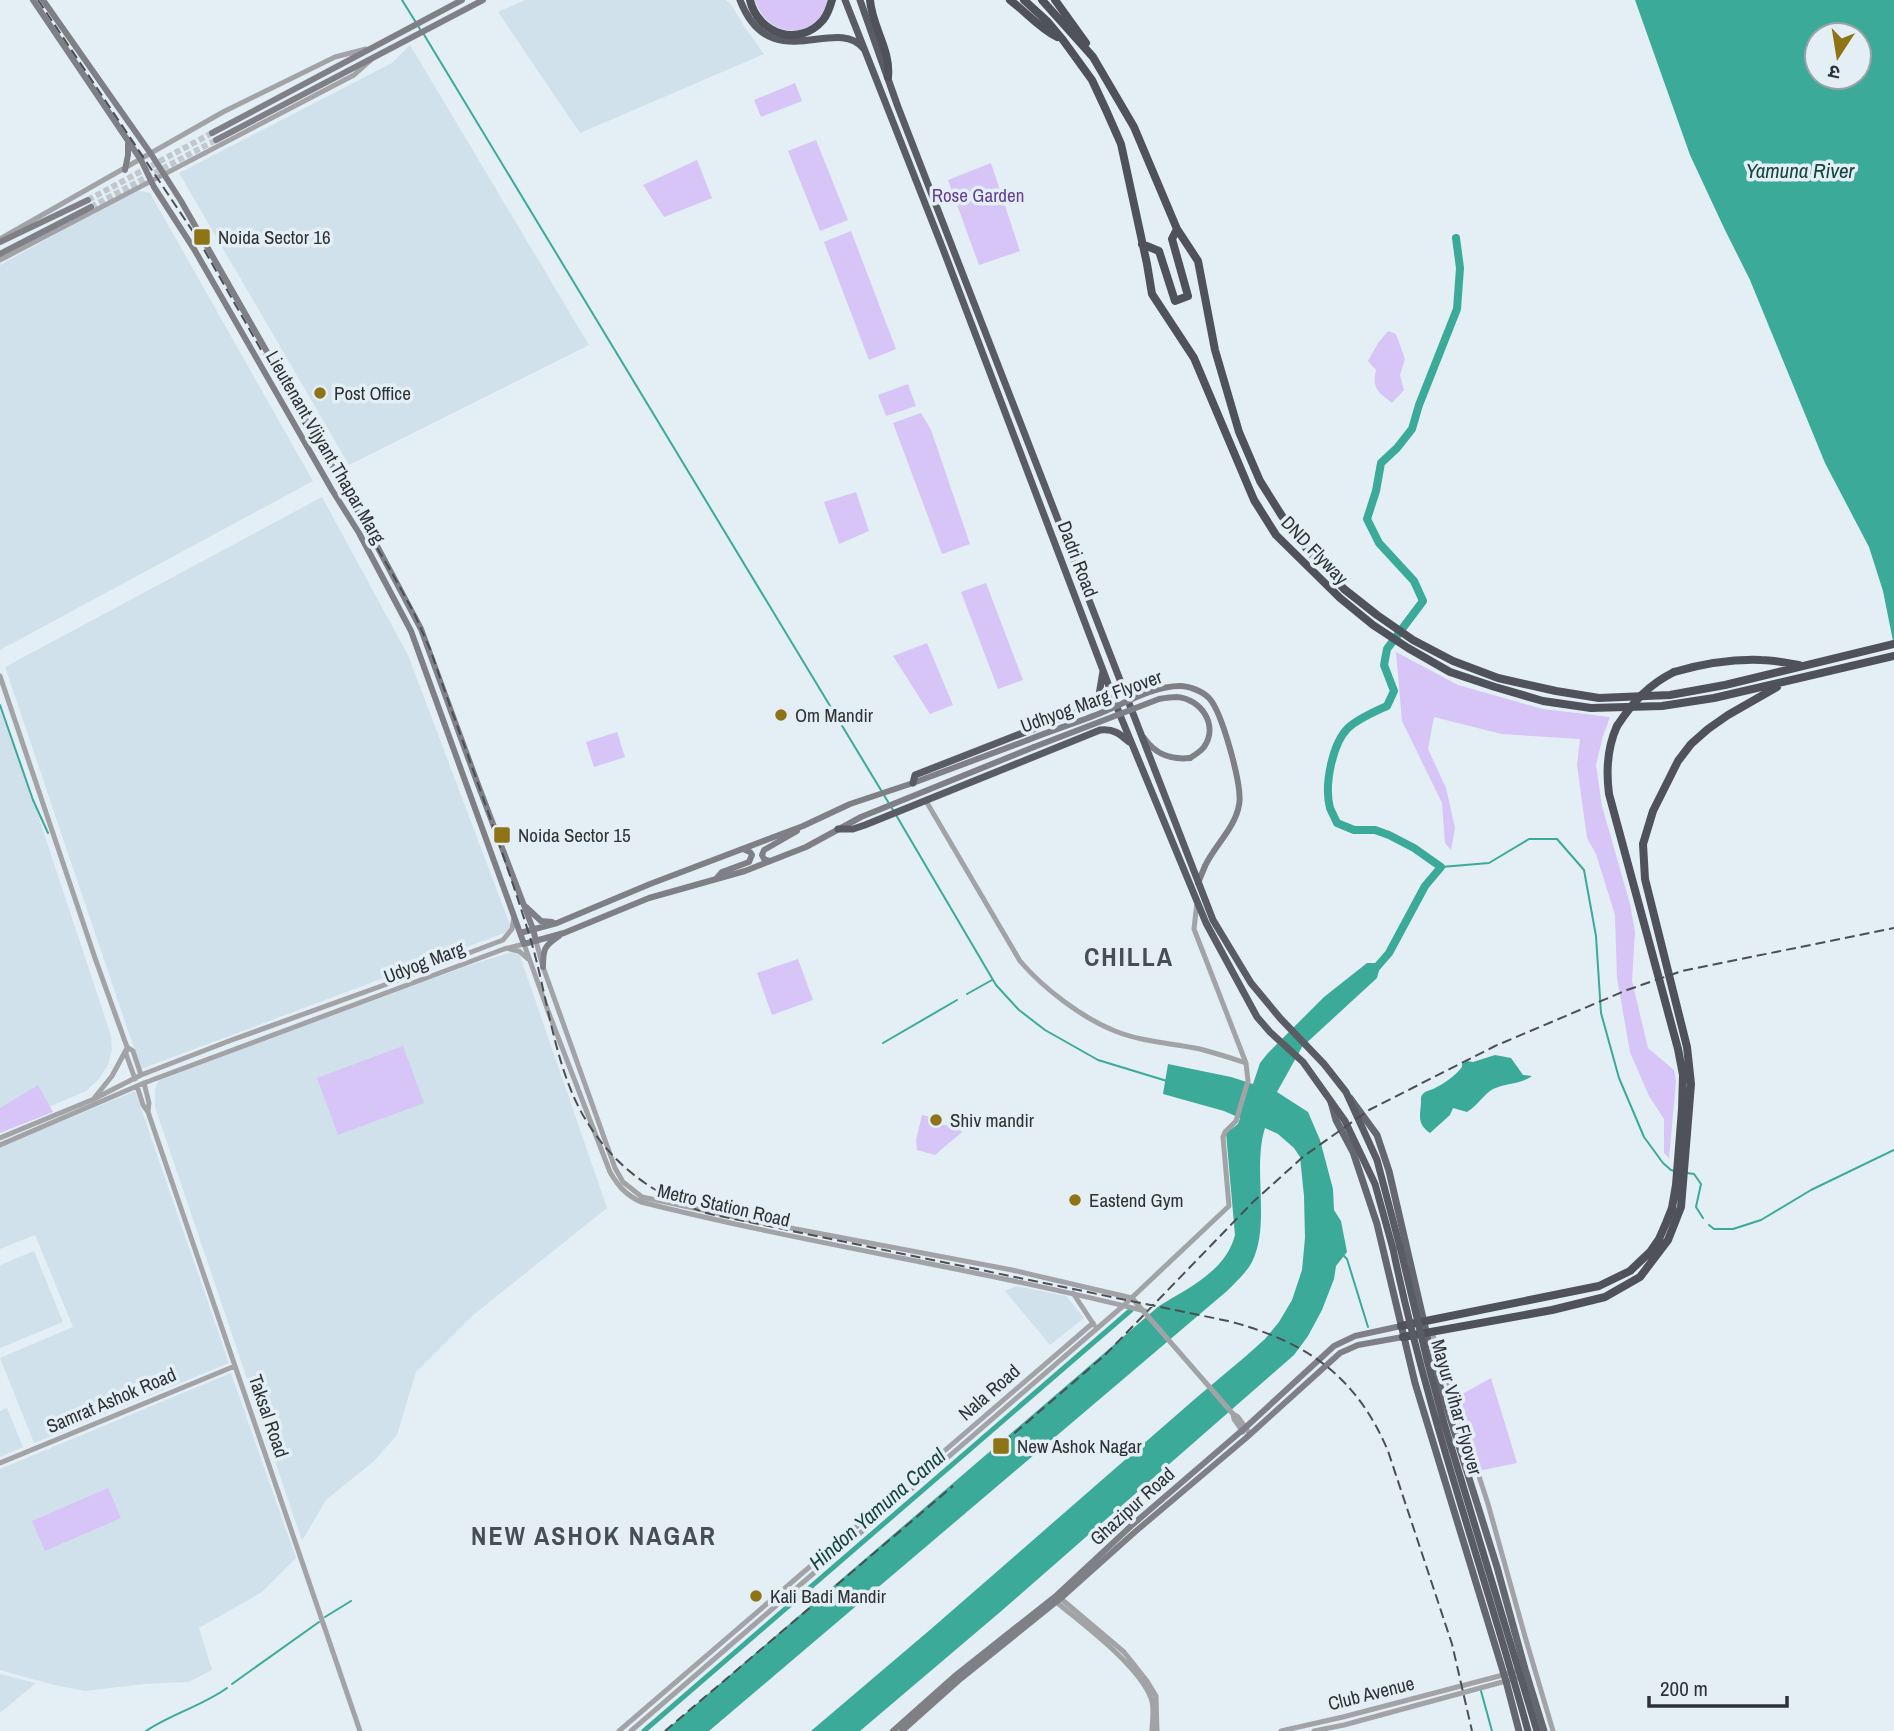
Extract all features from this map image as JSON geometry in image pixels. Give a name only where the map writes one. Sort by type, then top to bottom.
[{"type":"highway","points":[[740,0],[753,24],[766,36],[790,42],[830,38],[848,40],[859,43],[866,52]]},
{"type":"highway","points":[[750,0],[752,7],[769,29],[782,34],[797,35],[807,32],[823,20],[832,0]]},
{"type":"highway","name":"Dadri Road","points":[[860,0],[1198,883],[1201,904]]},
{"type":"highway","points":[[870,0],[890,64],[888,77]]},
{"type":"highway","points":[[1010,0],[1047,32],[1063,40]]},
{"type":"highway","name":"DND Flyway","points":[[1024,0],[1048,22],[1092,79],[1121,144],[1152,294],[1194,358],[1254,500],[1276,535],[1340,598],[1384,632],[1498,678],[1599,698],[1670,695],[1726,685],[1894,644]]},
{"type":"highway","name":"DND Flyway","points":[[1042,0],[1093,57],[1134,127],[1177,229],[1198,261],[1219,362],[1239,432],[1260,481],[1307,549],[1344,589],[1389,623],[1403,639],[1450,671],[1543,701],[1591,708],[1662,706],[1725,696],[1894,656]]},
{"type":"highway","points":[[1055,0],[1084,39],[1093,57]]},
{"type":"highway","name":"Dadri Road","points":[[846,2],[1103,670],[1201,904],[1247,1002],[1270,1032],[1303,1062],[1330,1101]]},
{"type":"highway","points":[[1142,244],[1159,251],[1175,301],[1188,296],[1172,239],[1177,229]]},
{"type":"highway","points":[[1682,1158],[1683,1075],[1609,794],[1606,775],[1608,757],[1617,726],[1638,697],[1660,679],[1674,672],[1696,665],[1761,660],[1805,665]]},
{"type":"highway","points":[[909,784],[915,775],[1092,706],[1099,695],[1103,670]]},
{"type":"highway","points":[[1403,1336],[1605,1297],[1640,1277],[1668,1240],[1681,1207],[1682,1158],[1691,1084],[1687,1047],[1645,879],[1643,844],[1653,811],[1678,761],[1691,744],[1728,715],[1772,689],[1803,678]]},
{"type":"highway","points":[[1109,684],[1118,694],[1124,691]]},
{"type":"highway","points":[[1092,706],[1100,730]]},
{"type":"highway","points":[[838,829],[853,829],[865,825],[1100,730],[1108,729],[1119,733],[1133,744]]},
{"type":"highway","name":"Dadri Road","points":[[1209,921],[1251,983],[1346,1092]]},
{"type":"highway","name":"Mayur Vihar Flyover","points":[[1346,1092],[1377,1160],[1444,1423],[1542,1729]]},
{"type":"highway","name":"Mayur Vihar Flyover","points":[[1330,1101],[1345,1121],[1378,1193],[1436,1426],[1528,1731]]},
{"type":"highway","points":[[1401,1326],[1599,1286],[1630,1271],[1659,1239],[1680,1185]]},
{"type":"main road","name":"Lieutenant Vijyant Thapar Marg","points":[[33,0],[141,160],[359,533],[411,631],[524,944]]},
{"type":"main road","name":"Lieutenant Vijyant Thapar Marg","points":[[43,0],[181,201],[422,629],[536,941]]},
{"type":"main road","points":[[462,0],[368,49],[214,137],[482,0]]},
{"type":"main road","points":[[100,115],[107,111]]},
{"type":"main road","points":[[125,170],[128,148],[126,139]]},
{"type":"main road","points":[[0,240],[90,203],[0,254]]},
{"type":"main road","points":[[259,382],[267,377]]},
{"type":"main road","name":"Udhyog Marg Flyover","points":[[803,826],[850,804],[1141,696],[1181,686],[1198,690],[1217,710],[1240,793],[1234,820],[1211,853],[1198,883]]},
{"type":"main road","name":"Udhyog Marg Flyover","points":[[910,798],[1159,699],[1175,697],[1193,702],[1202,709],[1210,726],[1209,738],[1202,750],[1191,758],[1175,760],[1160,754],[1147,743],[1140,730]]},
{"type":"main road","name":"Udyog Marg","points":[[524,944],[564,933],[649,898],[745,871],[806,847],[861,817],[910,798]]},
{"type":"main road","points":[[520,933],[557,923],[650,884],[803,826]]},
{"type":"main road","points":[[770,861],[764,859],[764,850],[803,826]]},
{"type":"main road","points":[[715,880],[722,872],[749,862],[752,855],[743,849]]},
{"type":"main road","points":[[522,903],[534,916],[557,923]]},
{"type":"main road","points":[[543,967],[545,948],[564,933]]},
{"type":"main road","points":[[1346,1092],[1377,1135],[1396,1199],[1424,1321],[1430,1332],[1439,1383],[1501,1566],[1542,1729]]},
{"type":"main road","points":[[1330,1101],[1336,1121],[1353,1153],[1381,1237],[1403,1336],[1519,1731]]},
{"type":"main road","points":[[1390,1284],[1397,1291],[1405,1291],[1411,1286],[1413,1278]]},
{"type":"main road","name":"Ghazipur Road","points":[[1245,1430],[1334,1346],[1355,1336],[1401,1326]]},
{"type":"main road","name":"Ghazipur Road","points":[[902,1731],[1057,1598],[1131,1526],[1340,1353],[1358,1345],[1403,1336]]},
{"type":"main road","name":"Ghazipur Road","points":[[893,1731],[956,1675],[1057,1598]]},
{"type":"main road","points":[[1519,1731],[1527,1719],[1534,1719],[1542,1729]]},
{"type":"street","points":[[0,240],[223,113],[335,57],[368,49]]},
{"type":"street","points":[[0,260],[354,75],[376,56]]},
{"type":"street","points":[[0,676],[127,1047],[126,1054],[138,1077]]},
{"type":"street","points":[[926,801],[1020,961],[1035,978],[1079,1011],[1114,1030],[1141,1039],[1202,1050],[1247,1063]]},
{"type":"street","points":[[1201,904],[1194,929],[1247,1063]]},
{"type":"street","name":"Udyog Marg","points":[[0,1138],[94,1099],[138,1077],[229,1041],[503,940],[512,929],[514,915]]},
{"type":"street","points":[[1194,929],[1209,921]]},
{"type":"street","name":"Metro Station Road","points":[[536,941],[615,1168],[623,1182],[638,1195],[754,1221],[1012,1270],[1132,1298]]},
{"type":"street","name":"Udyog Marg","points":[[0,1145],[159,1077],[504,949],[524,944]]},
{"type":"street","name":"Metro Station Road","points":[[524,944],[610,1172],[618,1186],[633,1198],[738,1225],[1073,1293],[1146,1313]]},
{"type":"street","points":[[504,949],[519,951],[530,961]]},
{"type":"street","points":[[548,1011],[558,1007]]},
{"type":"street","points":[[94,1099],[112,1076],[127,1047]]},
{"type":"street","name":"Nala Road","points":[[619,1731],[790,1589],[1094,1325],[1123,1306],[1229,1206],[1223,1137],[1224,1132],[1236,1121],[1248,1081],[1247,1063]]},
{"type":"street","points":[[149,1103],[150,1087],[159,1077]]},
{"type":"street","name":"Taksal Road","points":[[144,1083],[149,1103],[148,1112]]},
{"type":"street","name":"Taksal Road","points":[[137,1086],[360,1731]]},
{"type":"street","points":[[1083,1296],[1085,1287]]},
{"type":"street","points":[[1073,1293],[1094,1325]]},
{"type":"street","points":[[1132,1298],[1245,1430]]},
{"type":"street","name":"Samrat Ashok Road","points":[[0,1463],[235,1366]]},
{"type":"street","points":[[1501,1566],[1553,1731]]},
{"type":"street","points":[[1057,1598],[1124,1652],[1146,1681],[1156,1696],[1155,1731]]},
{"type":"street","name":"Nala Road","points":[[631,1731],[752,1621]]},
{"type":"street","points":[[1470,1688],[1526,1672]]},
{"type":"street","name":"Club Avenue","points":[[1281,1731],[1470,1688]]},
{"type":"street","name":"Club Avenue","points":[[1314,1731],[1344,1725],[1470,1688]]},
{"type":"shaded area","points":[[525,0],[726,0],[764,54],[580,133],[498,12]]},
{"type":"shaded area","points":[[410,45],[589,345],[349,465],[179,173],[392,63]]},
{"type":"shaded area","points":[[136,190],[150,193],[313,481],[0,650],[0,265]]},
{"type":"shaded area","points":[[322,497],[408,655],[512,930],[141,1069],[5,667]]},
{"type":"shaded area","points":[[0,708],[111,1036],[112,1050],[108,1065],[99,1079],[86,1091],[0,1128]]},
{"type":"shaded area","points":[[518,950],[607,1208],[472,1316],[416,1372],[397,1435],[374,1461],[326,1500],[302,1541],[155,1107],[155,1089],[159,1080],[464,967]]},
{"type":"shaded area","points":[[135,1091],[229,1363],[34,1443],[0,1358],[73,1327],[35,1235],[0,1249],[0,1147]]},
{"type":"shaded area","points":[[34,1251],[63,1322],[0,1348],[0,1265]]},
{"type":"shaded area","points":[[1016,1286],[1066,1296],[1084,1318],[1050,1345],[1005,1291]]},
{"type":"shaded area","points":[[231,1373],[296,1558],[262,1592],[199,1628],[212,1670],[189,1682],[85,1691],[0,1670],[0,1469]]},
{"type":"shaded area","points":[[7,1408],[23,1447],[0,1457],[0,1411]]},
{"type":"shaded area","points":[[0,1674],[36,1683],[0,1713]]},
{"type":"green space","points":[[755,0],[829,0],[814,23],[803,29],[792,30],[770,23]]},
{"type":"green space","points":[[795,83],[802,101],[761,117],[754,100]]},
{"type":"green space","points":[[816,140],[848,220],[820,231],[788,151]]},
{"type":"green space","points":[[697,160],[712,198],[664,217],[643,185]]},
{"type":"green space","name":"Rose Garden","points":[[991,163],[1020,251],[979,265],[948,180]]},
{"type":"green space","points":[[851,231],[896,349],[869,360],[824,242]]},
{"type":"green space","points":[[1388,331],[1396,334],[1405,359],[1400,375],[1404,390],[1392,403],[1377,390],[1376,370],[1368,361]]},
{"type":"green space","points":[[908,384],[916,406],[886,416],[878,395]]},
{"type":"green space","points":[[921,413],[931,430],[970,544],[942,554],[893,423]]},
{"type":"green space","points":[[856,492],[869,531],[839,544],[824,502]]},
{"type":"green space","points":[[986,583],[1023,680],[998,689],[961,592]]},
{"type":"green space","points":[[927,643],[953,705],[930,714],[893,656]]},
{"type":"green space","points":[[1396,652],[1458,685],[1543,709],[1610,717],[1596,765],[1602,806],[1630,904],[1635,932],[1632,981],[1648,1048],[1674,1070],[1676,1082],[1669,1158],[1664,1153],[1664,1119],[1649,1096],[1630,1052],[1617,978],[1615,915],[1596,854],[1587,838],[1577,765],[1580,739],[1502,734],[1434,717],[1428,749],[1446,788],[1455,828],[1451,850],[1445,843],[1442,803],[1402,721]]},
{"type":"green space","points":[[617,732],[625,757],[594,767],[586,742]]},
{"type":"green space","points":[[798,959],[813,1000],[772,1015],[757,973]]},
{"type":"green space","points":[[403,1046],[424,1103],[338,1135],[317,1078]]},
{"type":"green space","points":[[38,1085],[53,1112],[0,1133],[0,1108]]},
{"type":"green space","points":[[922,1115],[931,1117],[929,1124],[958,1126],[962,1132],[935,1155],[917,1150],[916,1140]]},
{"type":"green space","points":[[1491,1378],[1517,1463],[1478,1471],[1457,1397]]},
{"type":"green space","points":[[108,1488],[121,1518],[45,1551],[32,1521]]},
{"type":"water","name":"Yamuna River","points":[[1635,0],[1894,0],[1894,646],[1883,591],[1869,547],[1825,463],[1750,280],[1690,155]]},
{"type":"water","points":[[1367,963],[1381,963],[1377,978],[1302,1047],[1277,1092],[1308,1112],[1320,1140],[1333,1189],[1334,1210],[1341,1221],[1347,1252],[1336,1266],[1322,1310],[1294,1355],[860,1731],[811,1731],[1246,1356],[1279,1322],[1292,1300],[1302,1270],[1305,1238],[1304,1196],[1300,1157],[1278,1134],[1265,1128],[1260,1161],[1260,1231],[1252,1262],[1244,1274],[709,1731],[665,1731],[1159,1306],[1215,1269],[1230,1248],[1235,1235],[1226,1133],[1238,1124],[1240,1118],[1163,1094],[1168,1064],[1253,1084],[1260,1063],[1268,1053],[1324,997]]},
{"type":"water","points":[[1495,1055],[1511,1058],[1523,1075],[1532,1076],[1493,1089],[1467,1112],[1453,1108],[1450,1115],[1430,1133],[1426,1130],[1420,1120],[1423,1094],[1450,1079],[1467,1061],[1473,1062]]},
{"type":"waterway","points":[[402,0],[420,29]]},
{"type":"waterway","points":[[423,33],[893,810]]},
{"type":"waterway","points":[[1376,968],[1389,953],[1425,886],[1441,867],[1389,835],[1375,830],[1354,830],[1337,823],[1328,799],[1329,777],[1342,735],[1362,718],[1387,706],[1394,691],[1384,665],[1387,649],[1423,601],[1414,581],[1379,543],[1367,519],[1381,463],[1412,429],[1457,309],[1460,268],[1456,238]]},
{"type":"waterway","points":[[0,705],[33,800],[48,833]]},
{"type":"waterway","points":[[896,815],[996,985],[1019,1010],[1045,1030],[1098,1060],[1167,1081]]},
{"type":"waterway","points":[[1441,867],[1489,863],[1529,839],[1557,839],[1584,870],[1596,936],[1601,1013],[1619,1078],[1644,1137],[1663,1163],[1674,1171]]},
{"type":"waterway","points":[[967,994],[992,980]]},
{"type":"waterway","points":[[883,1043],[957,1000]]},
{"type":"waterway","points":[[1709,1225],[1714,1229],[1733,1229],[1761,1220],[1811,1190],[1894,1150]]},
{"type":"waterway","points":[[1687,1173],[1694,1174],[1701,1184],[1696,1207],[1703,1218]]},
{"type":"waterway","points":[[1344,1256],[1368,1327]]},
{"type":"waterway","name":"Hindon Yamuna Canal","points":[[644,1731],[1131,1310]]},
{"type":"waterway","points":[[325,1617],[351,1601]]},
{"type":"waterway","points":[[232,1684],[319,1622]]},
{"type":"waterway","points":[[146,1731],[227,1688]]},
{"type":"waterway","points":[[1481,1691],[1492,1731]]},
{"type":"tunnel","points":[[88,200],[212,133]]},
{"type":"tunnel","points":[[91,207],[216,140]]},
{"type":"railway","points":[[38,0],[198,239],[414,613],[430,649],[529,934],[568,1081],[577,1104],[600,1141],[626,1169],[657,1191],[710,1214],[1228,1321],[1281,1339],[1325,1365],[1360,1401],[1388,1451],[1452,1644],[1472,1731]]},
{"type":"railway","points":[[1003,1443],[1105,1355],[1253,1202],[1304,1156],[1369,1110],[1495,1046],[1627,990],[1682,971],[1894,928]]},
{"type":"railway","points":[[665,1731],[953,1486]]},
{"type":"place","name":"Noida Sector 16","points":[[202,237]]},
{"type":"place","name":"Post Office","points":[[320,393]]},
{"type":"place","name":"Om Mandir","points":[[781,715]]},
{"type":"place","name":"Noida Sector 15","points":[[502,835]]},
{"type":"place","name":"Shiv mandir","points":[[936,1120]]},
{"type":"place","name":"Eastend Gym","points":[[1075,1200]]},
{"type":"place","name":"New Ashok Nagar","points":[[1001,1446]]},
{"type":"place","name":"Kali Badi Mandir","points":[[756,1596]]},
{"type":"district","name":"CHILLA","points":[[1129,956]]},
{"type":"district","name":"NEW ASHOK NAGAR","points":[[594,1535]]}]
